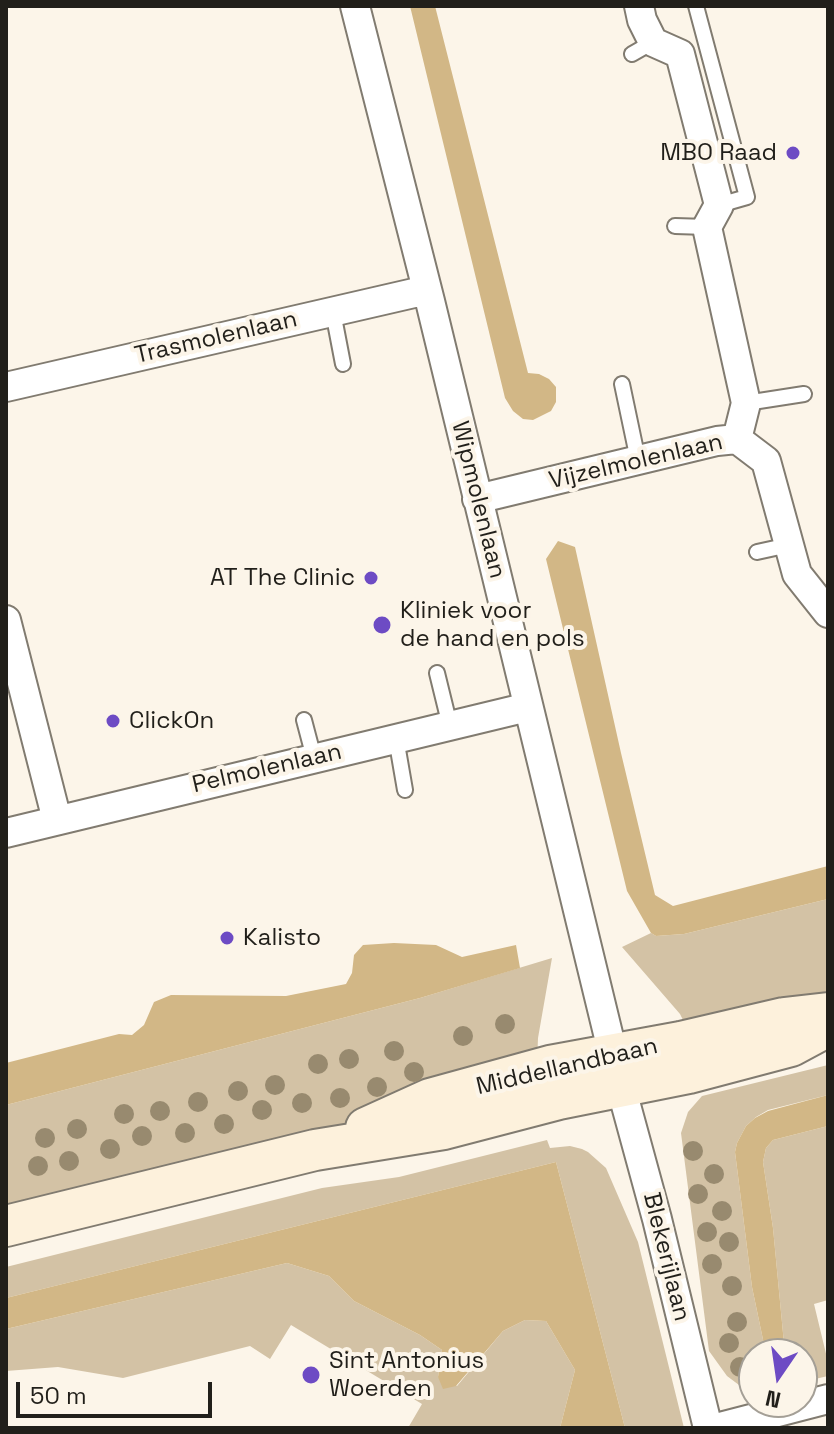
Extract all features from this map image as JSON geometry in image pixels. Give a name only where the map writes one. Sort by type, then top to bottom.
[{"type":"main road","name":"Middellandbaan","points":[[6,1226],[315,1150],[444,1129],[559,1099],[681,1042],[784,1018],[828,1013]]},
{"type":"main road","name":"Middellandbaan","points":[[617,1071],[689,1073],[791,1046],[828,1026]]},
{"type":"street","name":"Wipmolenlaan","points":[[355,6],[617,1071]]},
{"type":"street","points":[[639,6],[642,48],[693,50],[713,216],[746,403],[737,439]]},
{"type":"street","name":"Trasmolenlaan","points":[[6,387],[427,290]]},
{"type":"street","name":"Vijzelmolenlaan","points":[[477,499],[717,441],[737,439],[766,461],[797,574],[828,613]]},
{"type":"street","points":[[6,620],[10,651],[57,820]]},
{"type":"street","name":"Pelmolenlaan","points":[[6,833],[528,707]]},
{"type":"street","name":"Blekerijlaan","points":[[617,1071],[708,1428]]},
{"type":"street","points":[[716,1428],[828,1399]]},
{"type":"lane","points":[[693,50],[696,6]]},
{"type":"lane","points":[[675,226],[713,216]]},
{"type":"lane","points":[[333,312],[343,364]]},
{"type":"lane","points":[[622,384],[638,460]]},
{"type":"lane","points":[[746,403],[804,394]]},
{"type":"lane","points":[[757,552],[789,545]]},
{"type":"lane","points":[[437,673],[450,726]]},
{"type":"lane","points":[[304,720],[314,758]]},
{"type":"lane","points":[[396,738],[405,790]]},
{"type":"shaded area","points":[[410,6],[435,6],[528,373],[549,379],[556,387],[556,402],[551,411],[533,420],[523,419],[505,398]]},
{"type":"shaded area","points":[[558,541],[575,547],[655,895],[673,906],[828,866],[828,899],[684,934],[656,936],[651,933],[627,891],[546,559]]},
{"type":"shaded area","points":[[828,899],[828,991],[686,1026],[680,1014],[622,947],[651,933],[656,936],[684,934]]},
{"type":"shaded area","points":[[363,945],[436,945],[462,957],[516,945],[520,968],[420,998],[6,1105],[6,1063],[119,1034],[132,1035],[144,1025],[154,1002],[171,995],[286,996],[346,984],[352,973],[354,955]]},
{"type":"shaded area","points":[[552,958],[538,1038],[537,1063],[355,1122],[6,1207],[6,1105],[420,998]]},
{"type":"shaded area","points":[[828,1065],[828,1095],[768,1110],[746,1126],[737,1143],[735,1152],[752,1287],[763,1338],[738,1338],[738,1384],[727,1376],[709,1351],[681,1133],[688,1112],[702,1096]]},
{"type":"shaded area","points":[[828,1095],[828,1126],[773,1140],[766,1148],[763,1162],[783,1338],[763,1338],[752,1287],[735,1152],[746,1126],[768,1111]]},
{"type":"shaded area","points":[[828,1126],[828,1300],[814,1304],[828,1362],[828,1376],[818,1378],[818,1338],[783,1338],[763,1162],[766,1148],[773,1140]]},
{"type":"shaded area","points":[[547,1140],[550,1148],[570,1146],[582,1149],[606,1168],[638,1242],[684,1428],[625,1428],[556,1162],[6,1298],[6,1267],[322,1188],[399,1177]]},
{"type":"shaded area","points":[[556,1162],[625,1428],[560,1428],[575,1370],[546,1321],[525,1320],[503,1331],[456,1386],[443,1389],[438,1377],[442,1350],[420,1335],[354,1301],[329,1276],[287,1263],[6,1329],[6,1298]]},
{"type":"shaded area","points":[[287,1263],[329,1276],[354,1301],[420,1335],[442,1350],[438,1377],[457,1386],[503,1331],[525,1320],[546,1321],[575,1370],[560,1428],[408,1428],[422,1404],[291,1325],[270,1359],[250,1346],[123,1378],[58,1367],[6,1371],[6,1329]]},
{"type":"place","name":"MBO Raad","points":[[793,153]]},
{"type":"place","name":"AT The Clinic","points":[[371,578]]},
{"type":"place","name":"Kliniek voor de hand en pols","points":[[382,625]]},
{"type":"place","name":"ClickOn","points":[[113,721]]},
{"type":"place","name":"Kalisto","points":[[227,938]]},
{"type":"place","name":"Sint Antonius Woerden","points":[[311,1375]]}]
